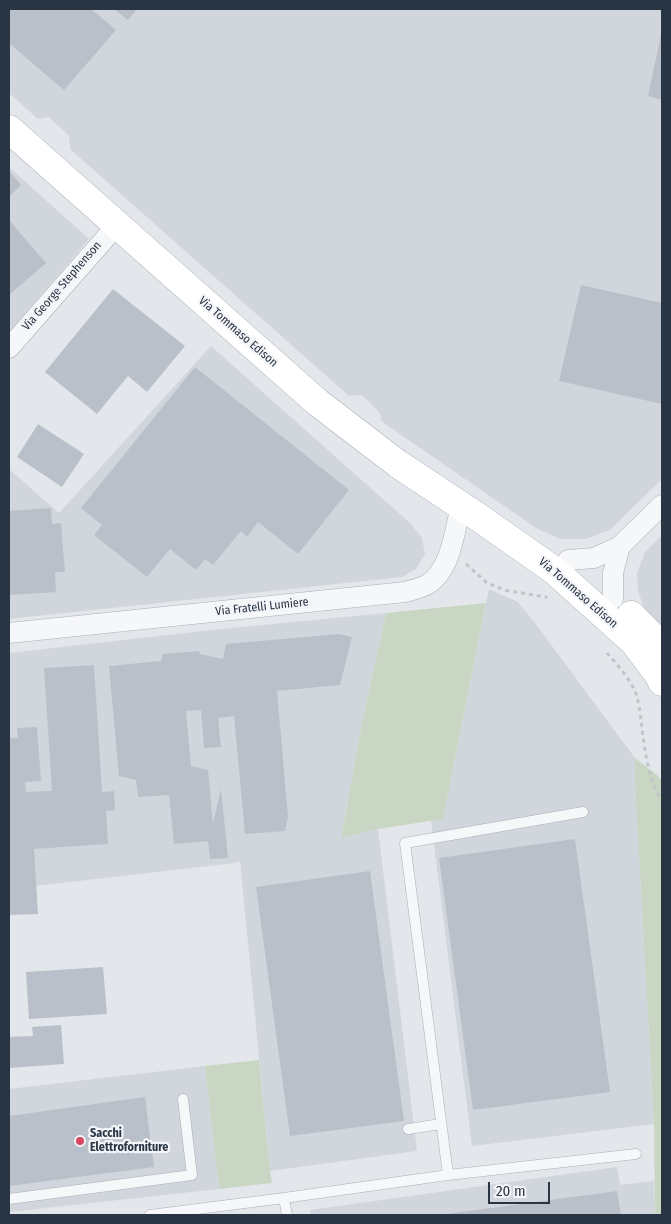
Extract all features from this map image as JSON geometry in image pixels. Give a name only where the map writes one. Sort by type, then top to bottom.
[{"type":"street","name":"Via Tommaso Edison","points":[[9,129],[317,402],[398,464],[555,570],[634,642],[662,682]]},
{"type":"street","name":"Via George Stephenson","points":[[9,348],[117,225]]},
{"type":"street","points":[[568,560],[594,558],[620,546],[662,505]]},
{"type":"street","name":"Via Tommaso Edison","points":[[471,512],[527,537],[568,560],[634,617],[662,646]]},
{"type":"street","name":"Via Fratelli Lumiere","points":[[9,633],[405,592],[428,584],[443,569],[451,548],[471,512]]},
{"type":"street","points":[[613,599],[613,572],[620,546]]},
{"type":"lane","points":[[448,1175],[404,844],[584,812]]},
{"type":"lane","points":[[9,1199],[192,1175],[183,1099]]},
{"type":"lane","points":[[408,1129],[441,1124]]},
{"type":"lane","points":[[150,1215],[448,1175],[636,1154]]},
{"type":"lane","points":[[284,1198],[286,1215]]},
{"type":"shaded area","points":[[9,9],[662,9],[662,479],[610,530],[585,539],[560,539],[536,528],[381,421],[380,413],[362,395],[349,396],[70,149],[69,136],[49,117],[38,119],[9,93]]},
{"type":"shaded area","points":[[9,167],[89,239],[9,332]]},
{"type":"shaded area","points":[[211,346],[410,523],[422,538],[425,554],[416,569],[402,577],[9,619],[9,469],[59,513]]},
{"type":"shaded area","points":[[662,535],[662,631],[646,612],[638,592],[637,573],[645,552]]},
{"type":"shaded area","points":[[489,589],[518,602],[635,758],[654,1124],[472,1146],[431,821],[443,818]]},
{"type":"shaded area","points":[[386,613],[362,722],[341,837],[378,829],[417,1151],[270,1171],[240,861],[9,889],[9,653]]},
{"type":"shaded area","points":[[205,1066],[219,1189],[9,1212],[9,1089]]},
{"type":"shaded area","points":[[617,1167],[620,1185],[654,1181],[655,1215],[311,1215],[310,1210]]},
{"type":"green space","points":[[486,603],[443,819],[378,829],[341,838],[362,722],[386,613]]},
{"type":"green space","points":[[635,758],[662,781],[662,1215],[655,1215],[654,1124]]},
{"type":"green space","points":[[259,1060],[272,1183],[219,1189],[205,1066]]},
{"type":"building","points":[[9,9],[91,9],[116,30],[64,90],[9,43]]},
{"type":"building","points":[[114,9],[137,9],[128,20]]},
{"type":"building","points":[[662,35],[662,100],[648,96]]},
{"type":"building","points":[[9,171],[21,185],[9,197]]},
{"type":"building","points":[[9,220],[46,263],[9,295]]},
{"type":"building","points":[[581,285],[662,303],[662,404],[559,381]]},
{"type":"building","points":[[113,289],[185,346],[147,392],[128,376],[97,414],[45,372]]},
{"type":"building","points":[[195,367],[349,490],[298,554],[258,522],[247,537],[241,531],[213,565],[205,559],[196,570],[170,549],[147,577],[94,535],[102,525],[81,508]]},
{"type":"building","points":[[38,424],[84,454],[62,487],[17,457]]},
{"type":"building","points":[[51,508],[52,524],[61,523],[65,572],[55,572],[56,592],[9,595],[9,511]]},
{"type":"building","points":[[339,634],[352,637],[340,685],[277,691],[288,817],[285,831],[245,834],[234,716],[218,718],[221,747],[204,748],[201,710],[186,711],[191,766],[208,770],[213,823],[221,789],[228,858],[210,859],[208,841],[174,844],[169,795],[138,797],[136,780],[119,776],[109,666],[161,661],[163,654],[199,651],[200,654],[223,659],[226,644]]},
{"type":"building","points":[[94,665],[102,792],[114,791],[115,810],[106,811],[108,844],[34,849],[38,914],[9,915],[9,738],[18,738],[17,728],[37,727],[41,781],[25,782],[26,792],[52,791],[44,668]]},
{"type":"building","points":[[575,839],[610,1092],[473,1110],[439,858]]},
{"type":"building","points":[[370,871],[404,1121],[290,1136],[256,887]]},
{"type":"building","points":[[103,967],[107,1014],[29,1019],[26,972]]},
{"type":"building","points":[[61,1025],[64,1064],[9,1068],[9,1037],[33,1036],[32,1027]]},
{"type":"building","name":"Sacchi Elettroforniture","points":[[145,1097],[154,1167],[9,1186],[9,1116]]},
{"type":"building","points":[[617,1191],[621,1215],[447,1214]]},
{"type":"place","name":"Sacchi Elettroforniture","points":[[80,1141]]}]
